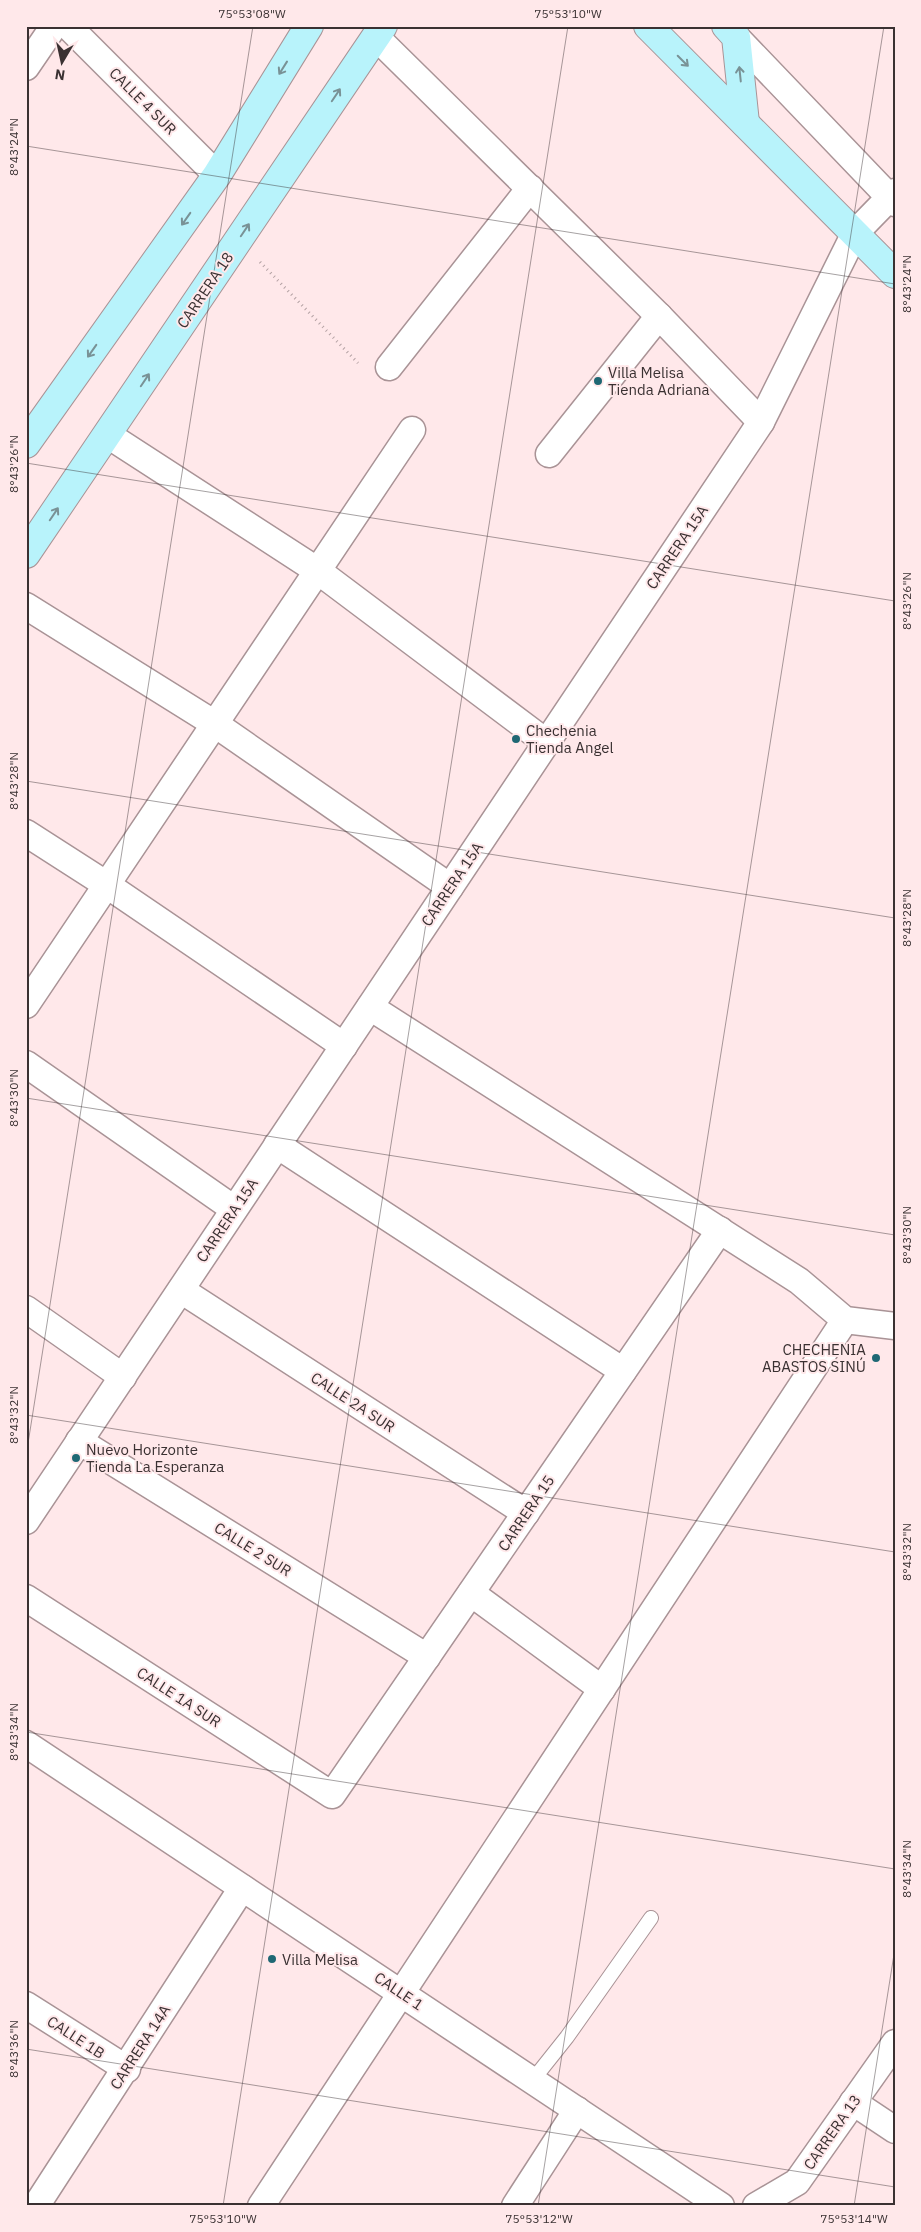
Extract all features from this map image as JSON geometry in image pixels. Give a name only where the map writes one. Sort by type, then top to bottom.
[{"type":"street","points":[[26,67],[54,26]]},
{"type":"street","name":"CALLE 4 SUR","points":[[68,26],[217,175]]},
{"type":"street","points":[[26,444],[217,175],[309,26]]},
{"type":"street","points":[[648,26],[895,274]]},
{"type":"street","points":[[379,31],[530,188],[761,422]]},
{"type":"street","name":"CARRERA 18","points":[[26,554],[379,31]]},
{"type":"street","points":[[731,31],[745,123]]},
{"type":"street","points":[[731,31],[893,197],[855,233]]},
{"type":"street","points":[[389,367],[530,188]]},
{"type":"street","name":"CARRERA 15A","points":[[26,1521],[761,422],[855,233]]},
{"type":"street","points":[[549,454],[658,316]]},
{"type":"street","points":[[26,1005],[412,430]]},
{"type":"street","points":[[108,435],[318,571],[547,743]]},
{"type":"street","points":[[26,606],[215,724],[450,887]]},
{"type":"street","points":[[26,833],[107,884],[344,1046]]},
{"type":"street","points":[[370,1007],[799,1281],[845,1320],[895,1326]]},
{"type":"street","points":[[26,1064],[234,1209]]},
{"type":"street","points":[[277,1145],[623,1372]]},
{"type":"street","name":"CARRERA 15","points":[[332,1795],[720,1230]]},
{"type":"street","name":"CALLE 2A SUR","points":[[181,1290],[526,1513]]},
{"type":"street","points":[[26,1309],[122,1377]]},
{"type":"street","points":[[261,2206],[845,1320]]},
{"type":"street","name":"CALLE 2 SUR","points":[[80,1441],[427,1657]]},
{"type":"street","points":[[471,1593],[602,1689]]},
{"type":"street","name":"CALLE 1A SUR","points":[[26,1598],[332,1795]]},
{"type":"street","name":"CALLE 1","points":[[26,1744],[721,2206]]},
{"type":"street","name":"CARRERA 14A","points":[[36,2206],[242,1888]]},
{"type":"street","name":"CALLE 1B","points":[[26,2004],[126,2068]]},
{"type":"street","name":"CARRERA 13","points":[[756,2206],[797,2182],[895,2043]]},
{"type":"street","points":[[853,2102],[895,2130]]},
{"type":"street","points":[[515,2206],[576,2110]]},
{"type":"lane","points":[[532,2081],[567,2037],[651,1918]]},
{"type":"path","points":[[238,240],[353,360],[368,369],[389,367]]},
{"type":"place","name":"Villa Melisa Tienda Adriana","points":[[598,381]]},
{"type":"place","name":"Chechenia Tienda Angel","points":[[516,739]]},
{"type":"place","name":"CHECHENIA ABASTOS SINÚ","points":[[876,1358]]},
{"type":"place","name":"Nuevo Horizonte Tienda La Esperanza","points":[[76,1458]]},
{"type":"place","name":"Villa Melisa","points":[[272,1959]]}]
